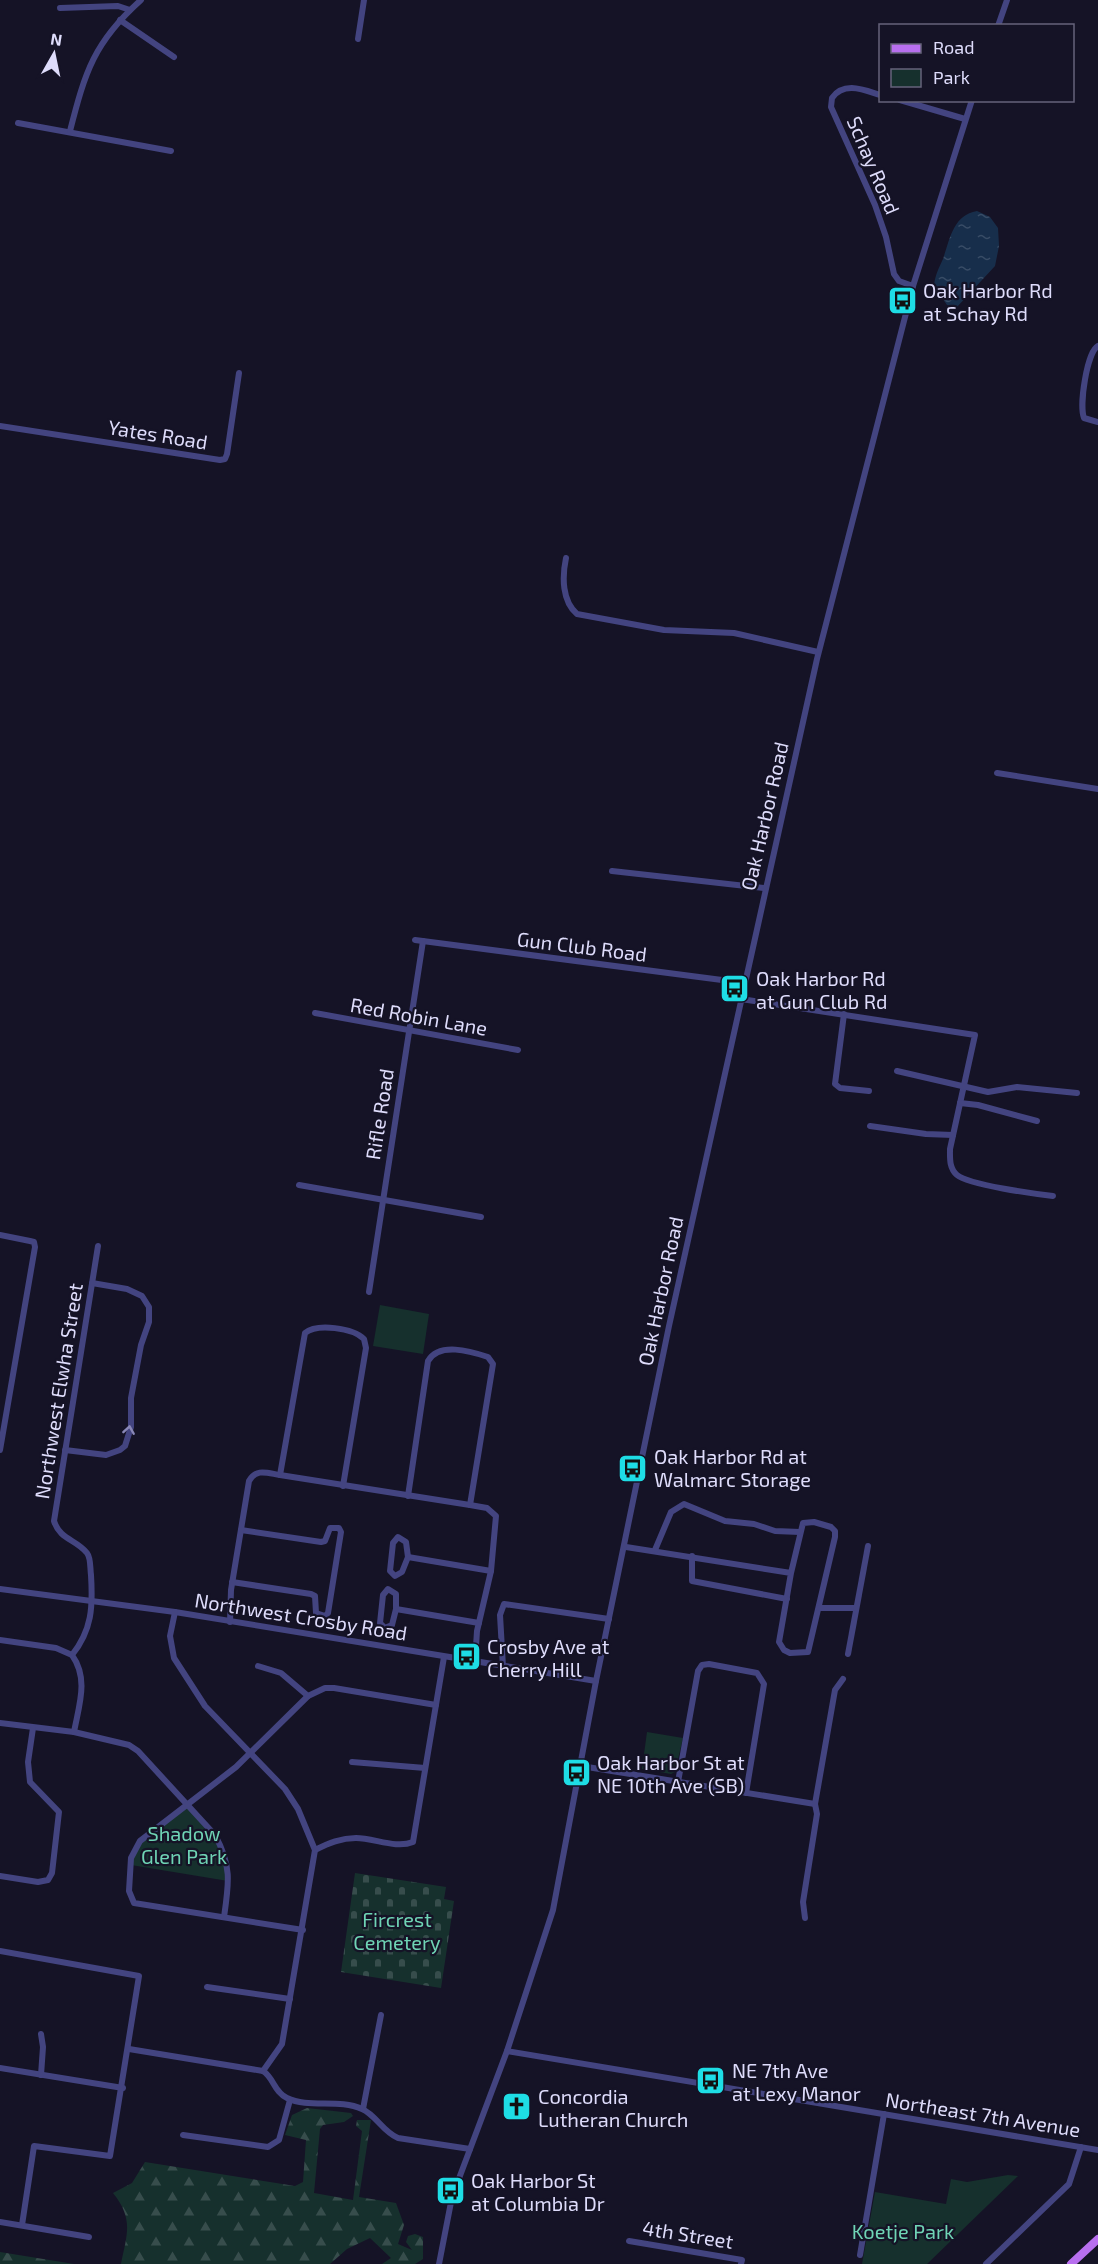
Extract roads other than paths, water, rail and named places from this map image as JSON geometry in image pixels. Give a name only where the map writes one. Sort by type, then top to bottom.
[{"type":"main road","points":[[1071,2264],[1098,2239]]},
{"type":"street","points":[[70,130],[83,80],[101,43],[130,9],[141,0]]},
{"type":"street","points":[[358,39],[364,0]]},
{"type":"street","points":[[999,24],[1006,0]]},
{"type":"street","points":[[60,8],[118,6],[130,9]]},
{"type":"street","points":[[120,20],[174,57]]},
{"type":"street","name":"Schay Road","points":[[879,95],[856,88],[844,89],[835,94],[831,107],[879,215],[894,274],[899,281],[913,286]]},
{"type":"street","points":[[907,102],[965,119]]},
{"type":"street","name":"Oak Harbor Road","points":[[439,2264],[445,2224],[507,2051],[554,1910],[596,1681],[626,1547],[669,1326],[818,652],[913,286],[971,102]]},
{"type":"street","points":[[18,123],[70,130],[171,151]]},
{"type":"street","points":[[1096,346],[1090,354],[1081,405],[1084,418],[1098,422]]},
{"type":"street","name":"Yates Road","points":[[0,426],[225,459],[240,373]]},
{"type":"street","points":[[566,558],[563,572],[567,601],[577,614],[664,630],[734,633],[818,652]]},
{"type":"street","points":[[997,773],[1098,789]]},
{"type":"street","points":[[612,872],[764,888]]},
{"type":"street","name":"Gun Club Road","points":[[415,940],[745,983]]},
{"type":"street","name":"Rifle Road","points":[[369,1292],[423,941]]},
{"type":"street","points":[[741,999],[975,1035],[953,1135],[950,1162],[957,1175],[1012,1191],[1053,1196]]},
{"type":"street","name":"Red Robin Lane","points":[[315,1013],[518,1050]]},
{"type":"street","points":[[843,1014],[835,1084],[840,1088],[869,1091]]},
{"type":"street","points":[[897,1071],[988,1092],[1017,1087],[1077,1093]]},
{"type":"street","points":[[960,1103],[978,1105],[1037,1121]]},
{"type":"street","points":[[870,1126],[926,1134],[953,1135]]},
{"type":"street","points":[[299,1185],[481,1217]]},
{"type":"street","points":[[0,1235],[34,1242],[35,1247],[0,1450]]},
{"type":"street","name":"Northwest Elwha Street","points":[[93,1601],[89,1555],[63,1537],[54,1521],[98,1246]]},
{"type":"street","points":[[65,1450],[106,1455],[124,1446],[131,1427],[132,1398],[138,1361],[149,1322],[149,1307],[142,1296],[127,1289],[92,1283]]},
{"type":"street","points":[[280,1474],[302,1338],[312,1328],[346,1332],[361,1336],[366,1348],[343,1486]]},
{"type":"street","points":[[408,1496],[428,1361],[431,1355],[444,1349],[482,1354],[491,1359],[493,1364],[470,1505]]},
{"type":"street","points":[[230,1622],[232,1582],[249,1481],[252,1475],[260,1472],[280,1474],[470,1505],[487,1508],[496,1516],[491,1571],[479,1623],[475,1662]]},
{"type":"street","points":[[655,1550],[671,1512],[684,1504],[724,1521],[754,1524],[775,1531],[800,1532]]},
{"type":"street","points":[[808,1522],[831,1527],[835,1531],[808,1653],[790,1653],[784,1650],[779,1642],[791,1573],[801,1525],[808,1522]]},
{"type":"street","points":[[232,1582],[311,1594],[315,1596],[316,1613],[325,1616],[328,1613],[341,1532],[339,1528],[330,1528],[325,1541],[321,1542],[241,1530]]},
{"type":"street","points":[[396,1538],[405,1540],[408,1557],[400,1574],[391,1573],[396,1538]]},
{"type":"street","points":[[848,1654],[868,1546]]},
{"type":"street","points":[[626,1547],[791,1573]]},
{"type":"street","points":[[692,1556],[692,1581],[787,1599]]},
{"type":"street","points":[[408,1557],[491,1571]]},
{"type":"street","name":"Northwest Crosby Road","points":[[0,1589],[175,1612],[596,1681]]},
{"type":"street","points":[[386,1590],[395,1592],[396,1609],[392,1624],[383,1627],[380,1623],[386,1590]]},
{"type":"street","points":[[72,1655],[86,1633],[93,1601]]},
{"type":"street","points":[[503,1667],[500,1615],[504,1604],[609,1619]]},
{"type":"street","points":[[819,1608],[856,1608]]},
{"type":"street","points":[[396,1609],[479,1623]]},
{"type":"street","points":[[175,1612],[170,1636],[174,1658],[205,1706],[285,1789],[298,1809],[315,1850],[282,2044],[263,2071]]},
{"type":"street","points":[[0,1640],[56,1648],[72,1655],[79,1665],[82,1685],[74,1732]]},
{"type":"street","points":[[315,1850],[348,1838],[403,1844],[413,1842],[444,1657]]},
{"type":"street","points":[[678,1782],[698,1671],[702,1665],[709,1664],[758,1673],[763,1678],[764,1684],[746,1793]]},
{"type":"street","points":[[258,1666],[281,1673],[308,1696]]},
{"type":"street","points":[[806,1917],[803,1902],[818,1814],[814,1804],[835,1690],[843,1679]]},
{"type":"street","points":[[303,1930],[134,1903],[130,1898],[132,1858],[140,1841],[251,1753],[308,1696],[325,1688],[436,1705]]},
{"type":"street","points":[[0,1723],[74,1732],[117,1741],[138,1751],[215,1835],[228,1862],[224,1917]]},
{"type":"street","points":[[0,1876],[38,1882],[48,1880],[52,1873],[59,1812],[30,1782],[28,1762],[33,1728]]},
{"type":"street","points":[[352,1762],[425,1768]]},
{"type":"street","points":[[581,1766],[814,1804]]},
{"type":"street","points":[[0,1951],[139,1976],[123,2088],[110,2156],[34,2146],[22,2225]]},
{"type":"street","points":[[207,1987],[290,1999]]},
{"type":"street","points":[[363,2109],[381,2015]]},
{"type":"street","points":[[41,2034],[44,2048],[41,2075]]},
{"type":"street","points":[[129,2049],[263,2071],[268,2074],[279,2093],[290,2100],[349,2105],[363,2109],[390,2134],[398,2138],[470,2149]]},
{"type":"street","name":"Northeast 7th Avenue","points":[[507,2051],[1098,2150]]},
{"type":"street","points":[[0,2068],[123,2088]]},
{"type":"street","points":[[183,2135],[262,2149],[279,2140],[290,2100]]},
{"type":"street","points":[[860,2255],[884,2114]]},
{"type":"street","points":[[986,2264],[1070,2184],[1081,2147]]},
{"type":"street","points":[[0,2222],[89,2237]]},
{"type":"street","name":"4th Street","points":[[629,2241],[741,2262]]},
{"type":"water","points":[[977,211],[990,217],[998,228],[999,246],[995,266],[956,308],[947,305],[934,286],[935,278],[954,229],[963,217]]},
{"type":"place","name":"Oak Harbor Rd at Schay Rd","points":[[902,301]]},
{"type":"place","name":"Oak Harbor Rd at Gun Club Rd","points":[[735,989]]},
{"type":"place","name":"Oak Harbor Rd at Walmarc Storage","points":[[633,1468]]},
{"type":"place","name":"Crosby Ave at Cherry Hill","points":[[466,1657]]},
{"type":"place","name":"Oak Harbor St at NE 10th Ave (SB)","points":[[576,1773]]},
{"type":"place","name":"NE 7th Ave at Lexy Manor","points":[[711,2081]]},
{"type":"place","name":"Concordia Lutheran Church","points":[[517,2107]]},
{"type":"place","name":"Oak Harbor St at Columbia Dr","points":[[450,2191]]},
{"type":"park label","name":"Shadow Glen Park","points":[[184,1844]]},
{"type":"park label","name":"Fircrest Cemetery","points":[[397,1930]]},
{"type":"park label","name":"Koetje Park","points":[[903,2231]]}]
